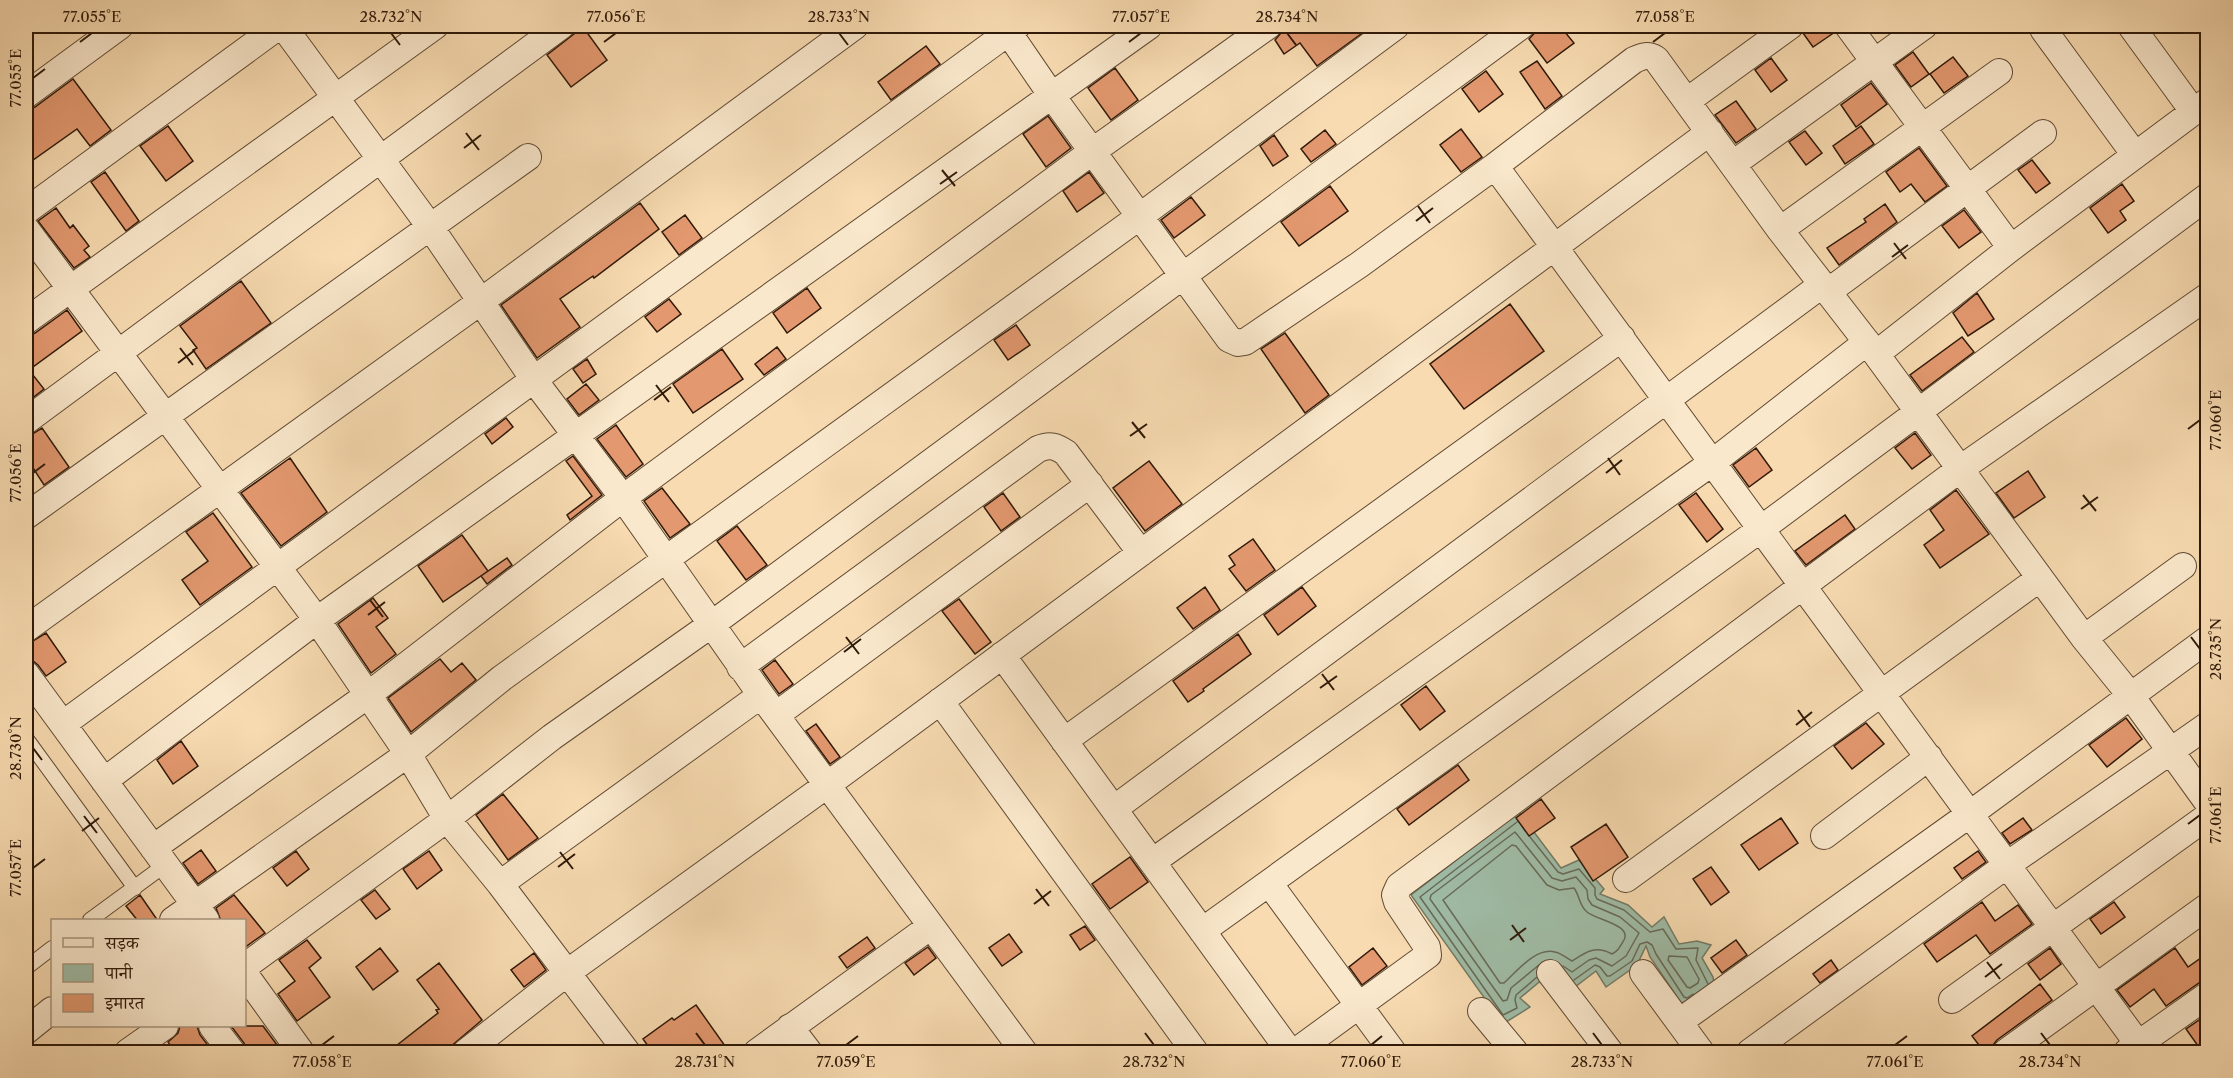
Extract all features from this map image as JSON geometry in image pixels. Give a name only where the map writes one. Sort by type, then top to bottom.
[{"type":"street","points":[[26,95],[120,26]]},
{"type":"street","points":[[26,211],[281,26],[430,228],[534,380],[623,498],[740,667],[1022,1052]]},
{"type":"street","points":[[26,321],[435,26]]},
{"type":"street","points":[[26,421],[561,26]]},
{"type":"street","points":[[26,629],[480,302],[855,26]]},
{"type":"street","points":[[104,781],[317,620],[578,436],[1149,26]]},
{"type":"street","points":[[159,856],[623,498],[1093,151],[1269,26]]},
{"type":"street","points":[[180,919],[200,913],[408,754],[502,678],[1139,217],[1396,26]]},
{"type":"street","points":[[1687,100],[1790,26]]},
{"type":"street","points":[[1848,26],[2011,248]]},
{"type":"street","points":[[1733,164],[1924,26]]},
{"type":"street","points":[[1152,862],[2011,248],[2200,106],[2131,26]]},
{"type":"street","points":[[63,724],[1010,28],[1052,96],[1139,217],[1229,339],[1238,343],[1245,342],[1359,265],[1495,166],[1634,60],[1643,56],[1651,56],[1687,100],[1780,230],[1919,412],[2208,803]]},
{"type":"street","points":[[246,966],[447,819],[552,737],[712,624],[1183,275],[1509,29]]},
{"type":"street","points":[[2043,29],[2135,155]]},
{"type":"street","points":[[1780,230],[1999,72]]},
{"type":"street","points":[[469,1052],[568,972],[828,785],[1710,132]]},
{"type":"street","points":[[1115,808],[1667,399],[1968,189],[2043,133]]},
{"type":"street","points":[[26,516],[528,158]]},
{"type":"street","points":[[1495,166],[2096,987],[2136,1050],[2208,995]]},
{"type":"street","points":[[1202,931],[1761,529],[2208,196]]},
{"type":"street","points":[[26,229],[317,620],[408,754],[447,819],[568,972],[627,1053]]},
{"type":"street","points":[[1295,1053],[1428,955],[1427,947],[1396,902],[1395,895],[1399,886],[1960,469],[2208,296]]},
{"type":"street","points":[[1064,741],[1622,338]]},
{"type":"street","points":[[740,667],[1038,449],[1047,446],[1056,447],[1066,453],[1140,553]]},
{"type":"street","points":[[500,884],[768,705],[1090,484]]},
{"type":"street","points":[[2084,638],[2183,566]]},
{"type":"street","points":[[1626,879],[2040,578]]},
{"type":"street","points":[[1679,1022],[1970,814],[2208,639]]},
{"type":"street","points":[[1002,655],[1115,808],[1290,1053]]},
{"type":"street","points":[[26,674],[200,913]]},
{"type":"street","points":[[940,701],[1195,1053]]},
{"type":"street","points":[[1750,1053],[2007,865],[2208,725]]},
{"type":"street","points":[[1824,836],[1929,758]]},
{"type":"street","points":[[1952,1000],[2208,816]]},
{"type":"street","points":[[1269,883],[1393,1053]]},
{"type":"street","points":[[2006,1053],[2208,906]]},
{"type":"street","points":[[757,1053],[931,926]]},
{"type":"street","points":[[1550,973],[1610,1053]]},
{"type":"street","points":[[1643,973],[1701,1053]]},
{"type":"street","points":[[246,976],[301,1053]]},
{"type":"street","points":[[26,1030],[51,1011]]},
{"type":"street","points":[[1481,1011],[1515,1053]]},
{"type":"street","points":[[139,1049],[164,1027]]},
{"type":"street","points":[[213,1027],[232,1053]]},
{"type":"street","points":[[790,1027],[809,1053]]},
{"type":"lane","points":[[26,738],[135,888]]},
{"type":"lane","points":[[93,919],[135,888],[159,856]]},
{"type":"lane","points":[[26,968],[51,949]]},
{"type":"water","points":[[1519,812],[1561,868],[1579,860],[1604,889],[1600,894],[1628,905],[1652,927],[1664,917],[1679,944],[1697,941],[1711,945],[1702,958],[1713,977],[1715,989],[1684,1007],[1650,957],[1646,946],[1637,965],[1606,987],[1596,971],[1571,990],[1550,973],[1520,998],[1530,1007],[1503,1024],[1411,895]]},
{"type":"building","points":[[1283,26],[1372,26],[1317,66],[1300,43],[1284,54],[1275,40]]},
{"type":"building","points":[[1541,26],[1560,26],[1574,43],[1547,63],[1529,39]]},
{"type":"building","points":[[1811,26],[1833,26],[1835,32],[1813,47],[1803,33]]},
{"type":"building","points":[[583,27],[607,60],[571,87],[547,55]]},
{"type":"building","points":[[926,46],[940,64],[891,100],[878,82]]},
{"type":"building","points":[[1913,52],[1929,74],[1911,87],[1895,65]]},
{"type":"building","points":[[1953,57],[1968,76],[1944,93],[1930,74]]},
{"type":"building","points":[[1771,58],[1787,80],[1771,92],[1755,70]]},
{"type":"building","points":[[1537,61],[1562,96],[1545,109],[1520,72]]},
{"type":"building","points":[[1115,68],[1138,100],[1111,120],[1088,88]]},
{"type":"building","points":[[1486,71],[1503,94],[1479,112],[1462,89]]},
{"type":"building","points":[[73,79],[111,130],[90,146],[77,129],[26,165],[26,110],[35,107]]},
{"type":"building","points":[[1871,83],[1887,104],[1856,127],[1841,105]]},
{"type":"building","points":[[1736,101],[1756,129],[1736,143],[1715,115]]},
{"type":"building","points":[[1048,116],[1071,148],[1046,167],[1023,134]]},
{"type":"building","points":[[168,126],[193,161],[166,181],[140,146]]},
{"type":"building","points":[[1861,126],[1874,144],[1845,164],[1833,146]]},
{"type":"building","points":[[1461,129],[1482,157],[1461,172],[1440,145]]},
{"type":"building","points":[[1325,130],[1336,144],[1311,162],[1301,149]]},
{"type":"building","points":[[1805,131],[1822,153],[1806,165],[1789,142]]},
{"type":"building","points":[[1274,135],[1288,156],[1273,166],[1260,146]]},
{"type":"building","points":[[1919,148],[1947,186],[1925,202],[1911,184],[1900,192],[1886,172]]},
{"type":"building","points":[[2032,160],[2050,183],[2036,193],[2018,170]]},
{"type":"building","points":[[105,172],[139,221],[126,231],[91,182]]},
{"type":"building","points":[[1089,172],[1104,193],[1077,212],[1063,191]]},
{"type":"building","points":[[2122,184],[2134,201],[2120,211],[2126,220],[2108,233],[2090,208]]},
{"type":"building","points":[[1330,186],[1348,211],[1299,246],[1281,222]]},
{"type":"building","points":[[1191,197],[1205,215],[1174,238],[1161,220]]},
{"type":"building","points":[[640,203],[659,229],[594,278],[593,276],[560,299],[580,327],[537,358],[501,305]]},
{"type":"building","points":[[1885,204],[1897,222],[1839,265],[1827,248],[1866,222],[1864,219]]},
{"type":"building","points":[[56,208],[70,228],[73,225],[89,246],[84,250],[90,257],[74,268],[38,221]]},
{"type":"building","points":[[1964,210],[1981,232],[1959,248],[1942,226]]},
{"type":"building","points":[[685,215],[702,238],[679,255],[662,232]]},
{"type":"building","points":[[241,281],[271,323],[206,369],[193,350],[197,348],[180,326]]},
{"type":"building","points":[[807,288],[821,308],[787,333],[773,313]]},
{"type":"building","points":[[1977,293],[1994,319],[1968,336],[1953,313]]},
{"type":"building","points":[[669,299],[681,314],[657,332],[645,317]]},
{"type":"building","points":[[1510,304],[1544,351],[1464,409],[1430,364]]},
{"type":"building","points":[[67,310],[82,331],[29,370],[44,389],[26,403],[26,337]]},
{"type":"building","points":[[1016,325],[1030,345],[1008,360],[994,340]]},
{"type":"building","points":[[1285,333],[1329,395],[1305,413],[1261,349]]},
{"type":"building","points":[[1962,337],[1974,352],[1922,391],[1910,375]]},
{"type":"building","points":[[777,347],[786,359],[764,375],[755,364]]},
{"type":"building","points":[[722,349],[743,379],[693,413],[673,384]]},
{"type":"building","points":[[587,359],[596,374],[583,383],[573,369]]},
{"type":"building","points":[[586,384],[599,400],[579,415],[567,399]]},
{"type":"building","points":[[506,418],[513,427],[492,444],[485,434]]},
{"type":"building","points":[[616,425],[643,464],[626,477],[597,439]]},
{"type":"building","points":[[42,428],[69,467],[44,485],[26,457],[26,436]]},
{"type":"building","points":[[1915,433],[1931,455],[1912,469],[1895,448]]},
{"type":"building","points":[[1756,448],[1772,470],[1749,487],[1733,465]]},
{"type":"building","points":[[573,456],[602,495],[570,520],[567,515],[592,496],[566,461]]},
{"type":"building","points":[[290,458],[327,512],[281,546],[241,493]]},
{"type":"building","points":[[1149,461],[1182,504],[1145,531],[1113,488]]},
{"type":"building","points":[[2028,471],[2045,497],[2014,518],[1996,493]]},
{"type":"building","points":[[662,488],[690,524],[670,538],[644,501]]},
{"type":"building","points":[[1956,490],[1989,534],[1940,568],[1924,545],[1944,530],[1930,510]]},
{"type":"building","points":[[1003,493],[1020,517],[1001,531],[984,507]]},
{"type":"building","points":[[1696,493],[1723,529],[1707,542],[1679,505]]},
{"type":"building","points":[[213,513],[252,567],[200,605],[182,580],[208,561],[186,532]]},
{"type":"building","points":[[1845,515],[1855,529],[1806,565],[1795,551]]},
{"type":"building","points":[[737,526],[767,565],[746,580],[717,541]]},
{"type":"building","points":[[462,535],[488,571],[443,602],[418,566]]},
{"type":"building","points":[[1253,539],[1275,570],[1246,591],[1229,569],[1235,565],[1229,556]]},
{"type":"building","points":[[507,558],[512,565],[487,584],[481,576]]},
{"type":"building","points":[[1205,587],[1220,610],[1193,629],[1177,608]]},
{"type":"building","points":[[1302,587],[1316,606],[1278,635],[1264,615]]},
{"type":"building","points":[[373,598],[388,618],[376,627],[396,654],[371,673],[338,624]]},
{"type":"building","points":[[959,599],[991,642],[975,654],[942,611]]},
{"type":"building","points":[[46,633],[66,662],[46,676],[38,665],[26,659],[26,645]]},
{"type":"building","points":[[1238,634],[1251,654],[1188,702],[1173,681]]},
{"type":"building","points":[[440,659],[451,672],[462,663],[476,680],[411,732],[388,698]]},
{"type":"building","points":[[775,660],[793,684],[779,694],[762,670]]},
{"type":"building","points":[[1426,686],[1445,711],[1420,730],[1401,705]]},
{"type":"building","points":[[2126,718],[2142,739],[2107,767],[2089,745]]},
{"type":"building","points":[[1866,723],[1884,744],[1852,769],[1834,746]]},
{"type":"building","points":[[816,724],[840,757],[830,764],[806,731]]},
{"type":"building","points":[[181,741],[198,766],[173,784],[157,760]]},
{"type":"building","points":[[1458,765],[1469,780],[1409,825],[1397,809]]},
{"type":"building","points":[[503,794],[538,838],[508,860],[476,815]]},
{"type":"building","points":[[1541,799],[1555,818],[1529,836],[1516,818]]},
{"type":"building","points":[[1781,818],[1798,843],[1759,870],[1741,845]]},
{"type":"building","points":[[2023,818],[2032,830],[2010,844],[2002,833]]},
{"type":"building","points":[[1606,824],[1628,857],[1593,881],[1571,847]]},
{"type":"building","points":[[201,850],[216,871],[198,884],[183,863]]},
{"type":"building","points":[[296,851],[309,869],[287,886],[273,868]]},
{"type":"building","points":[[429,851],[442,870],[417,889],[403,869]]},
{"type":"building","points":[[1978,851],[1986,862],[1962,879],[1954,868]]},
{"type":"building","points":[[1130,857],[1148,882],[1110,909],[1092,884]]},
{"type":"building","points":[[1711,867],[1729,892],[1711,905],[1693,879]]},
{"type":"building","points":[[375,890],[390,909],[376,919],[361,900]]},
{"type":"building","points":[[140,895],[157,919],[136,919],[126,906]]},
{"type":"building","points":[[234,895],[265,933],[246,947],[246,919],[220,919],[216,908]]},
{"type":"building","points":[[1982,902],[1995,921],[2018,905],[2032,924],[1990,954],[1976,935],[1937,962],[1924,944]]},
{"type":"building","points":[[2114,902],[2125,917],[2101,934],[2090,919]]},
{"type":"building","points":[[1085,926],[1095,940],[1080,950],[1070,935]]},
{"type":"building","points":[[1009,934],[1022,952],[1002,966],[989,948]]},
{"type":"building","points":[[867,937],[875,948],[847,968],[839,957]]},
{"type":"building","points":[[307,940],[321,958],[309,968],[330,997],[297,1021],[278,994],[295,981],[279,960]]},
{"type":"building","points":[[1736,940],[1747,955],[1722,973],[1711,958]]},
{"type":"building","points":[[928,947],[936,958],[914,975],[905,963]]},
{"type":"building","points":[[380,948],[398,971],[373,990],[356,967]]},
{"type":"building","points":[[1373,948],[1387,966],[1362,985],[1349,967]]},
{"type":"building","points":[[2050,948],[2061,964],[2040,980],[2028,964]]},
{"type":"building","points":[[2175,948],[2188,967],[2208,953],[2208,980],[2199,983],[2166,1006],[2154,989],[2130,1007],[2117,990]]},
{"type":"building","points":[[534,953],[546,970],[524,987],[511,970]]},
{"type":"building","points":[[1831,960],[1838,970],[1820,983],[1813,974]]},
{"type":"building","points":[[439,963],[482,1020],[443,1053],[387,1053],[438,1013],[436,1010],[439,1009],[417,980]]},
{"type":"building","points":[[2040,984],[2052,1000],[1997,1040],[1991,1053],[1985,1053],[1972,1036]]},
{"type":"building","points":[[696,1005],[730,1053],[653,1053],[643,1039],[672,1018],[674,1020]]},
{"type":"building","points":[[2208,1014],[2208,1053],[2203,1053],[2186,1029]]},
{"type":"building","points":[[263,1026],[283,1053],[247,1053],[244,1043],[232,1027]]},
{"type":"building","points":[[180,1027],[197,1027],[207,1044],[195,1053],[175,1053],[168,1042],[178,1033]]}]
